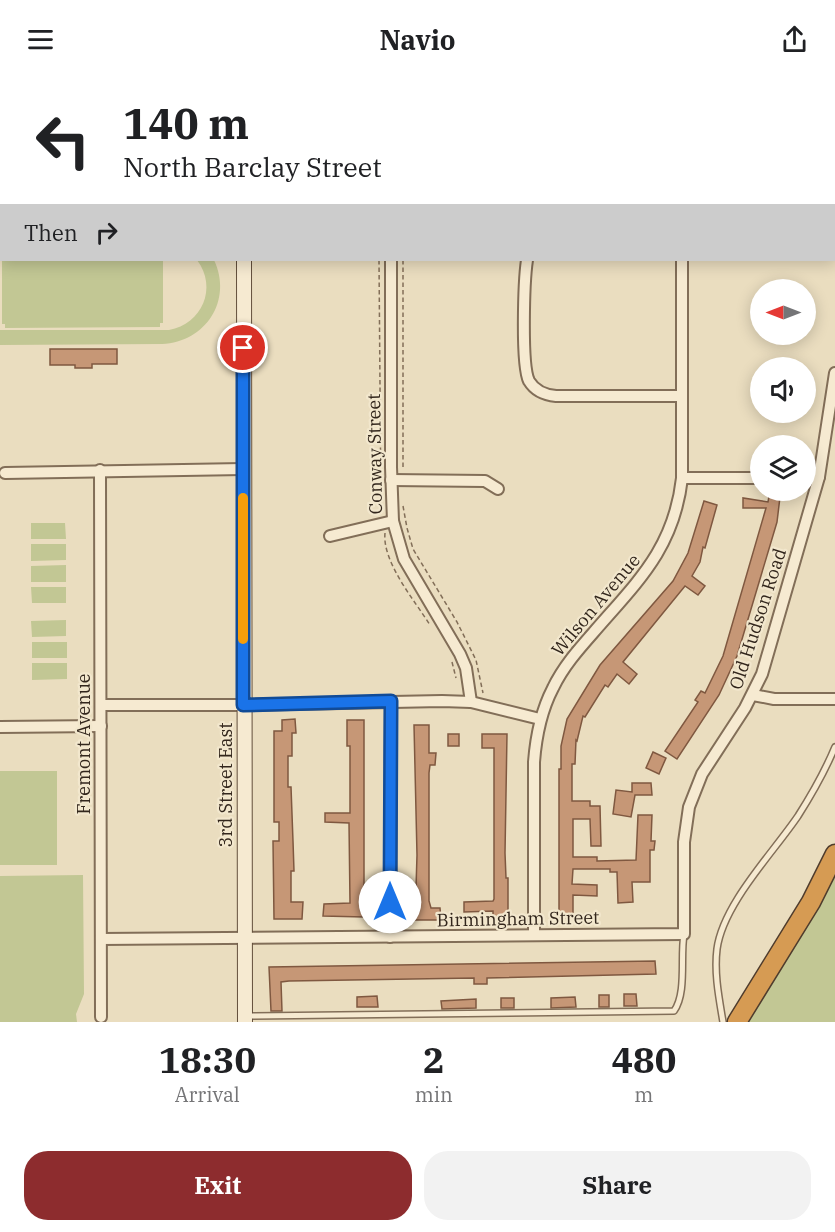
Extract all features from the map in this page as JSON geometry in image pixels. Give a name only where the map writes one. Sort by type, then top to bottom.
[{"type":"highway","points":[[737,1022],[811,902],[835,854]]},
{"type":"street","name":"3rd Street East","points":[[243,261],[245,1019]]},
{"type":"street","name":"Conway Street","points":[[391,261],[393,521],[404,559],[460,654],[476,699]]},
{"type":"street","points":[[527,261],[525,365],[528,378],[536,389],[556,396],[682,396]]},
{"type":"street","name":"Wilson Avenue","points":[[534,935],[534,762],[540,719],[549,694],[562,671],[641,579],[657,555],[672,526],[678,504],[682,478],[682,261]]},
{"type":"street","name":"Old Hudson Road","points":[[684,934],[684,843],[689,807],[702,774],[753,695],[772,643],[819,477],[835,373]]},
{"type":"street","name":"Fremont Avenue","points":[[100,470],[101,1017]]},
{"type":"street","points":[[4,472],[243,470]]},
{"type":"street","points":[[682,478],[750,478]]},
{"type":"street","points":[[391,480],[485,481],[498,489]]},
{"type":"street","points":[[330,536],[393,521]]},
{"type":"street","points":[[753,695],[774,699],[835,699]]},
{"type":"street","points":[[100,705],[243,705],[476,699],[540,719]]},
{"type":"street","points":[[390,937],[391,701]]},
{"type":"street","points":[[0,727],[100,726]]},
{"type":"street","name":"Birmingham Street","points":[[101,939],[684,934]]},
{"type":"lane","points":[[723,1022],[716,977],[717,948],[726,919],[798,815],[835,747]]},
{"type":"lane","points":[[245,1019],[674,1011],[681,992],[681,949],[684,934]]},
{"type":"path","points":[[379,261],[381,515]]},
{"type":"path","points":[[401,472],[403,470],[403,261]]},
{"type":"path","points":[[403,504],[407,528],[414,549],[477,660],[483,691],[476,699]]},
{"type":"path","points":[[385,533],[385,544],[397,573],[432,628]]},
{"type":"path","points":[[452,662],[457,685]]},
{"type":"green space","points":[[2,261],[163,261],[163,323],[160,323],[160,327],[5,328],[5,324],[2,324]]},
{"type":"green space","points":[[198,261],[214,261],[219,275],[220,290],[217,304],[212,316],[203,327],[191,336],[178,341],[162,344],[0,345],[0,330],[169,330],[181,326],[198,313],[203,303],[206,282]]},
{"type":"green space","points":[[31,523],[65,523],[66,539],[31,539]]},
{"type":"green space","points":[[31,544],[66,544],[66,560],[31,561]]},
{"type":"green space","points":[[66,565],[66,582],[31,582],[31,566]]},
{"type":"green space","points":[[31,587],[66,587],[66,603],[32,603]]},
{"type":"green space","points":[[66,620],[66,636],[32,637],[31,621]]},
{"type":"green space","points":[[32,642],[67,642],[67,658],[32,658]]},
{"type":"green space","points":[[32,663],[67,663],[67,679],[32,680]]},
{"type":"green space","points":[[0,771],[57,771],[57,865],[0,865]]},
{"type":"green space","points":[[835,861],[835,1022],[743,1022]]},
{"type":"green space","points":[[83,875],[84,994],[76,1014],[77,1022],[0,1022],[0,876]]},
{"type":"building","points":[[50,349],[117,349],[117,364],[92,364],[92,368],[50,365]]},
{"type":"building","points":[[743,498],[750,501],[780,501],[777,522],[737,656],[719,695],[677,759],[665,751],[698,702],[695,700],[701,691],[705,693],[723,656],[766,508],[743,508]]},
{"type":"building","points":[[704,501],[717,505],[705,548],[703,547],[700,562],[692,576],[705,586],[698,595],[685,586],[623,662],[637,674],[629,684],[617,674],[608,687],[605,685],[585,717],[583,716],[576,740],[575,764],[572,764],[572,801],[590,801],[590,806],[600,806],[601,846],[591,846],[590,819],[573,819],[573,857],[597,857],[597,861],[636,860],[638,815],[652,815],[651,841],[655,841],[654,850],[650,850],[650,882],[632,882],[633,902],[618,903],[617,872],[610,872],[610,869],[573,869],[572,884],[597,885],[597,896],[573,895],[573,918],[559,917],[559,769],[561,769],[561,746],[567,719],[600,665],[673,581],[688,553]]},
{"type":"building","points":[[295,719],[296,733],[292,733],[292,756],[288,756],[294,871],[291,871],[291,902],[303,902],[302,919],[274,919],[273,841],[279,841],[279,822],[274,822],[274,731],[282,731],[282,720]]},
{"type":"building","points":[[347,720],[364,720],[364,917],[323,916],[324,904],[350,903],[349,823],[325,822],[325,813],[350,813],[350,746],[347,746]]},
{"type":"building","points":[[414,725],[429,725],[429,753],[436,753],[435,765],[430,765],[429,773],[429,901],[431,908],[440,908],[441,920],[415,920],[417,855]]},
{"type":"building","points":[[448,734],[459,734],[459,746],[448,746]]},
{"type":"building","points":[[482,734],[507,734],[505,853],[506,878],[508,878],[508,920],[493,919],[493,911],[464,912],[464,902],[493,901],[494,899],[494,748],[482,748]]},
{"type":"building","points":[[653,752],[666,758],[659,774],[646,768]]},
{"type":"building","points":[[632,783],[651,783],[652,795],[635,795],[631,817],[613,814],[616,790],[632,792]]},
{"type":"building","points":[[655,961],[656,974],[487,978],[487,984],[474,984],[474,978],[281,982],[282,1011],[271,1011],[269,967]]},
{"type":"building","points":[[624,994],[636,994],[637,1006],[624,1006]]},
{"type":"building","points":[[599,995],[609,995],[609,1007],[599,1007]]},
{"type":"building","points":[[377,996],[378,1007],[357,1007],[357,997]]},
{"type":"building","points":[[575,997],[576,1007],[551,1008],[551,998]]},
{"type":"building","points":[[501,998],[514,998],[514,1008],[501,1008]]},
{"type":"building","points":[[476,999],[476,1008],[442,1009],[441,1001]]},
{"type":"slow traffic","points":[[243,498],[243,639]]},
{"type":"route","points":[[243,348],[243,705],[391,701],[390,902]]}]
